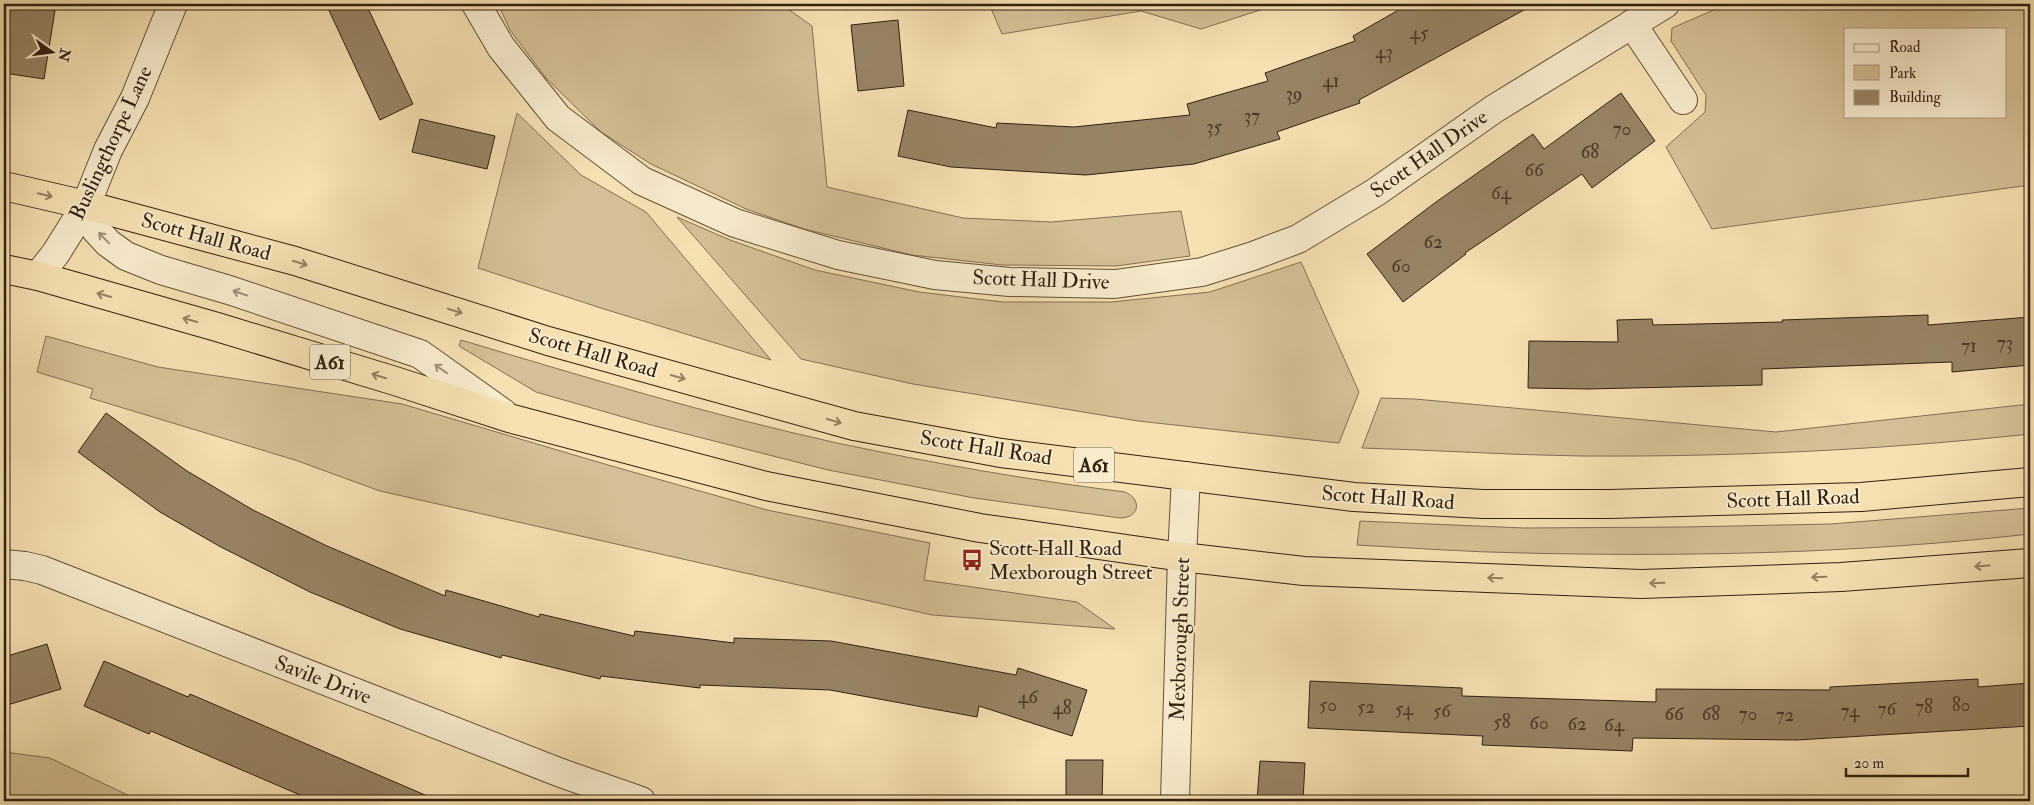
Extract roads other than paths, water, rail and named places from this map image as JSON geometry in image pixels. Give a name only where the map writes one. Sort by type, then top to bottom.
[{"type":"highway","name":"Scott Hall Road","points":[[4,186],[86,205],[295,261],[548,341],[854,426],[1001,453],[1354,497],[1483,504],[1620,503],[1861,497],[2030,482]]},
{"type":"highway","name":"Scott Hall Road","points":[[4,269],[38,276],[217,327],[509,418],[766,486],[980,528],[1182,557],[1304,571],[1641,584],[1841,576],[2030,563]]},
{"type":"street","name":"Buslingthorpe Lane","points":[[38,276],[56,253],[86,205],[108,150],[135,98],[173,4]]},
{"type":"street","name":"Scott Hall Drive","points":[[476,4],[501,47],[558,118],[642,180],[735,223],[838,255],[935,275],[1010,282],[1115,284],[1202,272],[1298,239],[1376,192],[1494,109],[1665,4]]},
{"type":"street","points":[[1632,24],[1683,100]]},
{"type":"street","name":"Scott Hall Road","points":[[86,205],[96,230],[108,243],[126,256],[161,270],[229,290],[420,354],[509,418]]},
{"type":"street","name":"Mexborough Street","points":[[1175,801],[1186,476]]},
{"type":"street","name":"Savile Drive","points":[[4,564],[42,570],[552,770],[642,801]]},
{"type":"place","name":"Scott Hall Road Mexborough Street","points":[[972,560]]}]
